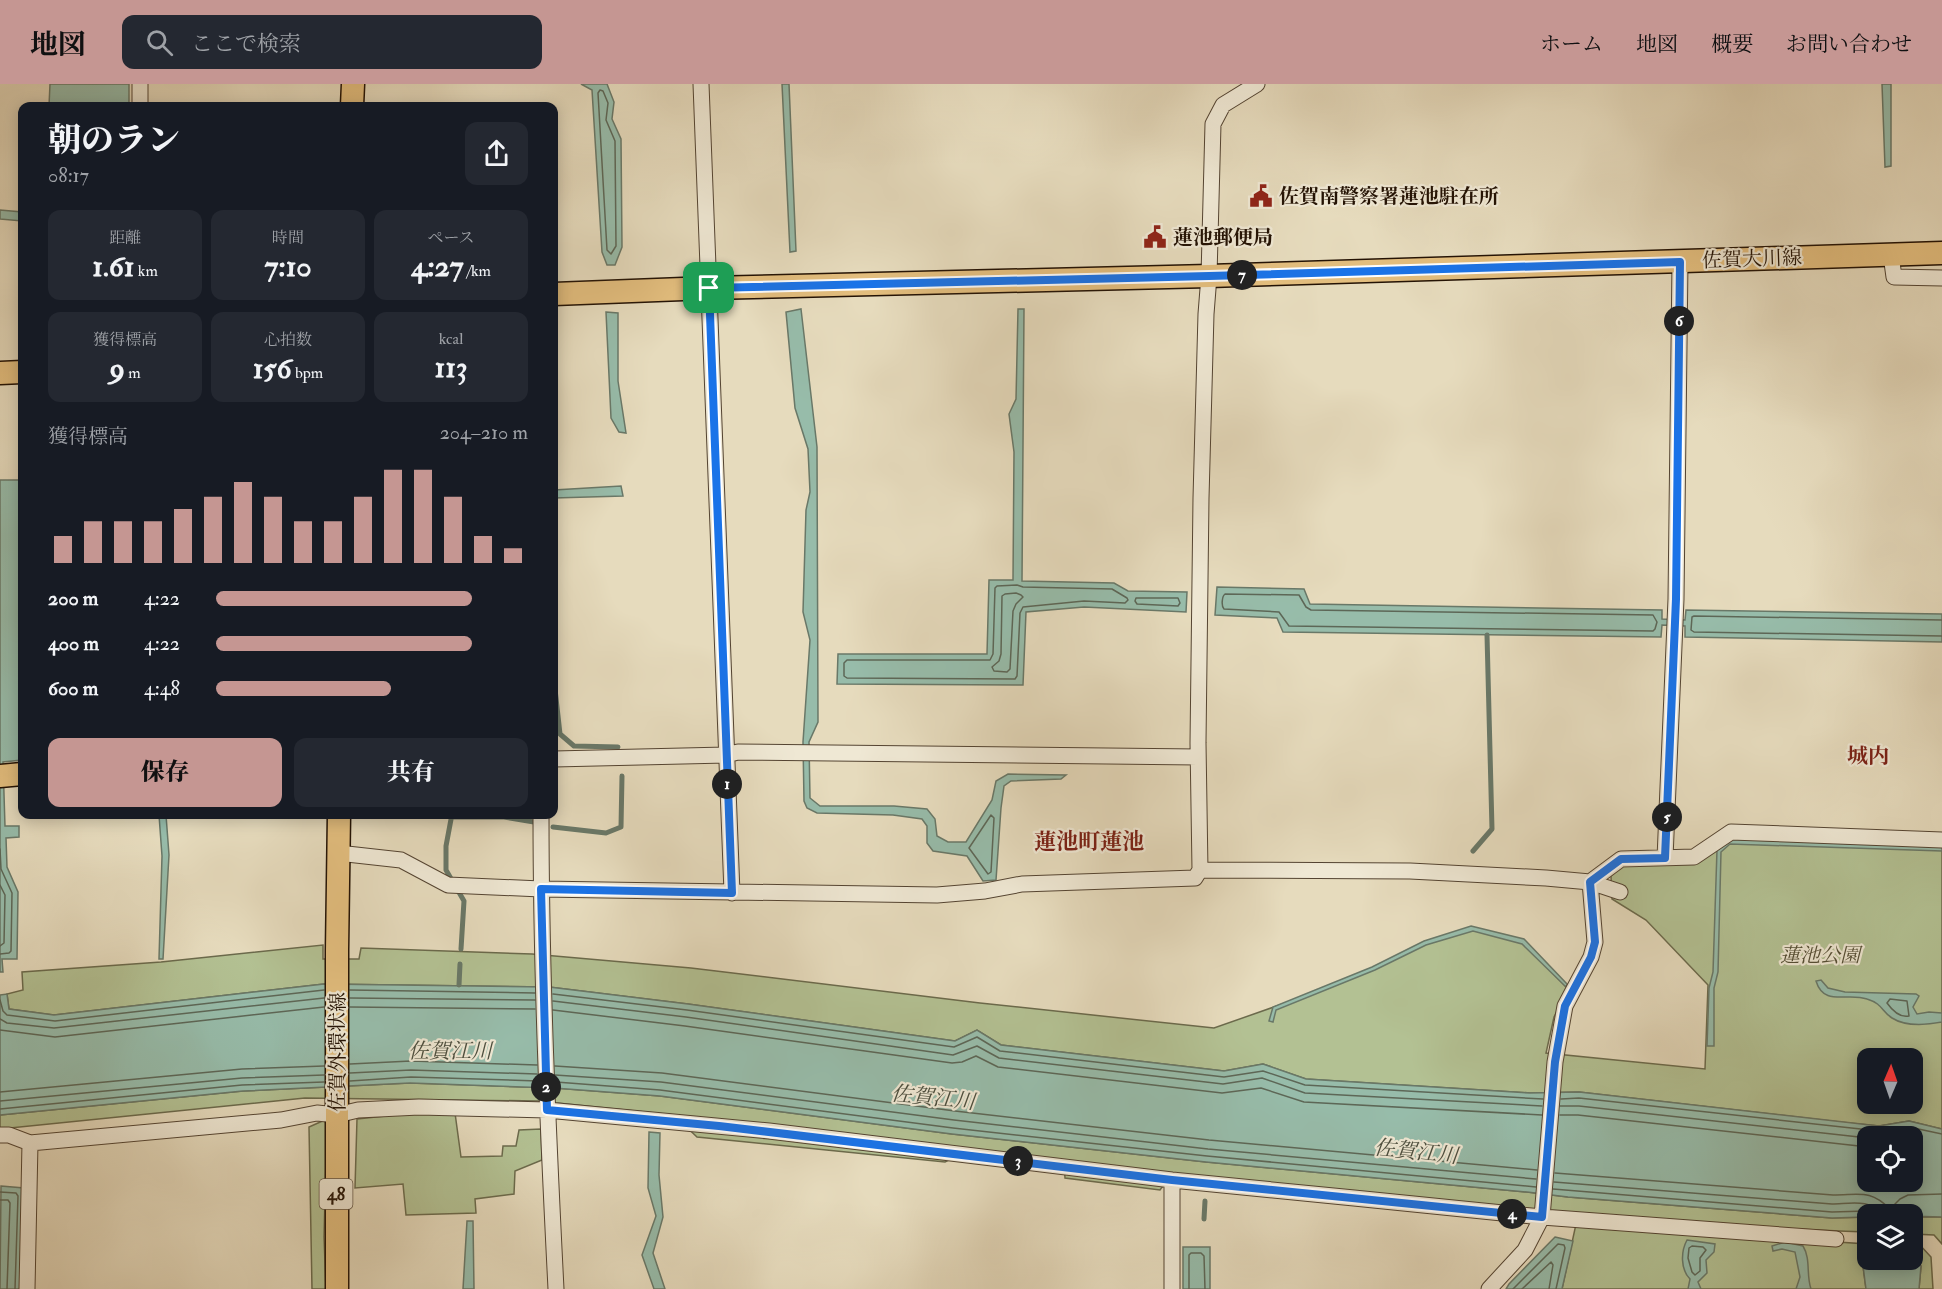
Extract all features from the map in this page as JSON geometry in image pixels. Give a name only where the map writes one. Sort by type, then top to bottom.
[{"type":"main road","points":[[352,102],[353,84]]},
{"type":"main road","name":"佐賀大川線","points":[[558,294],[1942,254]]},
{"type":"main road","points":[[0,373],[18,372]]},
{"type":"main road","name":"佐賀外環状線","points":[[337,1289],[339,819]]},
{"type":"street","points":[[140,84],[140,102]]},
{"type":"street","points":[[701,84],[732,893]]},
{"type":"street","points":[[338,853],[401,860],[456,886],[541,889],[937,895],[985,891],[1022,884],[1195,878],[1200,870],[1198,757],[1202,487],[1212,124],[1223,105],[1257,84]]},
{"type":"street","points":[[1891,255],[1894,277],[1942,278]]},
{"type":"street","points":[[1665,858],[1675,623],[1680,262]]},
{"type":"street","points":[[558,759],[726,755],[738,752],[1198,757]]},
{"type":"street","points":[[541,819],[547,1106],[556,1289]]},
{"type":"street","points":[[1590,882],[1621,859],[1694,857],[1731,832],[1942,840]]},
{"type":"street","points":[[1200,870],[1410,871],[1590,882],[1620,892]]},
{"type":"street","points":[[1489,1289],[1525,1250],[1542,1213],[1554,1068],[1565,1006],[1591,957],[1595,942],[1590,882]]},
{"type":"street","points":[[0,1135],[9,1135],[30,1143],[280,1120],[337,1107],[358,1110],[547,1106],[1172,1180],[1836,1239]]},
{"type":"street","points":[[27,1289],[30,1143]]},
{"type":"street","points":[[1172,1180],[1172,1289]]},
{"type":"green space","name":"蓮池公園","points":[[1729,837],[1942,845],[1942,1129],[1909,1121],[1879,1126],[1579,1092],[1530,1093],[1306,1079],[1263,1064],[1224,1071],[1001,1045],[977,1030],[955,1041],[549,987],[324,984],[54,1015],[9,1009],[7,994],[23,990],[22,972],[161,962],[323,945],[323,959],[359,959],[361,948],[532,954],[691,968],[980,1003],[1214,1028],[1380,966],[1426,942],[1470,929],[1523,942],[1568,989],[1554,1017],[1546,1053],[1705,1069],[1708,985],[1646,920],[1612,899],[1611,876],[1625,863],[1694,862]]},
{"type":"green space","points":[[410,1083],[554,1088],[660,1096],[952,1134],[1206,1162],[1568,1197],[1832,1218],[1857,1217],[1857,1232],[1606,1216],[1172,1174],[1160,1190],[1065,1178],[1064,1162],[969,1150],[945,1162],[697,1137],[674,1115],[538,1101],[305,1098],[0,1129],[0,1115],[243,1091]]},
{"type":"green space","points":[[414,1113],[455,1113],[461,1157],[502,1156],[503,1146],[516,1146],[519,1130],[541,1129],[542,1160],[515,1171],[514,1194],[475,1199],[476,1213],[406,1215],[403,1184],[355,1188],[357,1119]]},
{"type":"green space","points":[[327,1119],[324,1237],[326,1289],[312,1289],[309,1127]]},
{"type":"green space","points":[[1923,1217],[1942,1217],[1942,1244],[1934,1235],[1923,1234]]},
{"type":"green space","points":[[1576,1224],[1857,1243],[1857,1270],[1864,1270],[1866,1289],[1562,1289]]},
{"type":"green space","points":[[1923,1248],[1931,1257],[1933,1289],[1919,1289],[1921,1270],[1923,1270]]},
{"type":"water","points":[[50,84],[129,84],[129,102],[49,102]]},
{"type":"water","points":[[581,84],[607,84],[614,102],[612,119],[621,139],[622,247],[615,265],[607,265],[602,252],[592,90]]},
{"type":"water","points":[[782,84],[789,84],[796,251],[790,252]]},
{"type":"water","points":[[1882,84],[1891,84],[1891,166],[1885,167]]},
{"type":"water","points":[[0,210],[18,212],[18,221],[0,219]]},
{"type":"water","points":[[801,309],[817,447],[818,722],[809,742],[810,798],[820,806],[894,806],[927,809],[935,819],[937,836],[948,842],[966,842],[992,800],[996,781],[1008,774],[1066,775],[1061,779],[1011,781],[1004,786],[996,880],[983,881],[967,856],[933,851],[927,843],[927,826],[922,819],[893,815],[817,813],[807,808],[804,801],[803,742],[810,640],[803,612],[806,510],[810,492],[808,449],[795,408],[786,312]]},
{"type":"water","points":[[1018,309],[1024,309],[1022,581],[1114,583],[1128,591],[1187,592],[1186,612],[1084,607],[1026,612],[1023,685],[837,684],[838,654],[987,654],[989,580],[1013,580],[1014,452],[1009,414],[1016,399]]},
{"type":"water","points":[[606,312],[618,313],[618,381],[626,433],[619,432],[611,418]]},
{"type":"water","points":[[0,480],[18,480],[18,760],[3,762],[5,826],[19,826],[19,837],[6,838],[7,867],[18,892],[17,959],[2,959],[3,972],[0,972]]},
{"type":"water","points":[[621,486],[623,496],[558,498],[558,490]]},
{"type":"water","points":[[1217,587],[1304,589],[1310,604],[1662,610],[1662,619],[1685,620],[1686,610],[1942,614],[1942,642],[1685,637],[1685,626],[1662,625],[1661,637],[1283,632],[1277,618],[1215,615]]},
{"type":"water","points":[[159,819],[166,819],[169,855],[163,959],[159,959],[162,856]]},
{"type":"water","points":[[1730,839],[1942,847],[1942,851],[1730,844],[1721,852],[1718,972],[1714,988],[1714,1046],[1707,1046],[1709,988],[1713,972],[1717,850]]},
{"type":"water","points":[[1471,926],[1524,939],[1567,984],[1566,987],[1522,944],[1473,931],[1426,945],[1375,970],[1276,1010],[1273,1022],[1269,1021],[1273,1007],[1372,967],[1424,941]]},
{"type":"water","points":[[1821,980],[1828,988],[1845,992],[1916,994],[1919,996],[1913,1007],[1917,1014],[1942,1013],[1942,1022],[1916,1025],[1903,1023],[1867,999],[1825,994],[1816,981]]},
{"type":"water","name":"佐賀江川","points":[[324,984],[549,987],[955,1041],[977,1030],[1001,1045],[1224,1071],[1263,1064],[1306,1079],[1530,1093],[1579,1092],[1879,1126],[1909,1121],[1942,1129],[1942,1217],[1923,1216],[1923,1204],[1857,1204],[1857,1217],[1832,1218],[1568,1197],[1206,1162],[952,1134],[660,1096],[554,1088],[410,1083],[243,1091],[0,1115],[0,995],[7,994],[9,1009],[54,1015]]},
{"type":"water","points":[[649,1132],[660,1133],[659,1175],[663,1217],[653,1253],[665,1289],[654,1289],[642,1255],[656,1216],[648,1188]]},
{"type":"water","points":[[1,1186],[24,1188],[21,1289],[0,1289]]},
{"type":"water","points":[[467,1221],[473,1221],[474,1289],[463,1289]]},
{"type":"water","points":[[1555,1237],[1573,1241],[1562,1289],[1506,1289],[1509,1284]]},
{"type":"water","points":[[1687,1240],[1715,1244],[1714,1252],[1706,1260],[1707,1273],[1698,1282],[1701,1289],[1688,1289],[1690,1279],[1684,1270],[1682,1260]]},
{"type":"water","points":[[1785,1242],[1803,1246],[1807,1256],[1811,1289],[1796,1289],[1800,1277],[1795,1252],[1782,1249],[1773,1251],[1772,1246]]},
{"type":"water","points":[[1183,1247],[1210,1247],[1210,1289],[1183,1289]]},
{"type":"water","points":[[1864,1270],[1921,1270],[1919,1289],[1866,1289]]},
{"type":"waterway","points":[[1473,851],[1492,829],[1487,635]]},
{"type":"waterway","points":[[558,716],[560,734],[574,746],[618,747]]},
{"type":"waterway","points":[[553,827],[606,833],[621,827],[622,776]]},
{"type":"waterway","points":[[451,819],[446,846],[446,870],[464,901],[461,949]]},
{"type":"waterway","points":[[516,819],[534,822]]},
{"type":"waterway","points":[[459,985],[460,964]]},
{"type":"waterway","points":[[1204,1219],[1205,1201]]},
{"type":"place","name":"佐賀南警察署蓮池駐在所","points":[[1261,196]]},
{"type":"place","name":"蓮池郵便局","points":[[1155,237]]},
{"type":"district","name":"城内","points":[[1868,756]]},
{"type":"district","name":"蓮池町蓮池","points":[[1089,842]]},
{"type":"route","points":[[1680,262],[1676,599],[1665,858],[1621,859],[1590,882],[1595,942],[1591,957],[1565,1006],[1555,1062],[1542,1217],[1172,1180],[668,1120],[547,1110],[541,889],[732,893],[709,288],[1680,262]]}]
